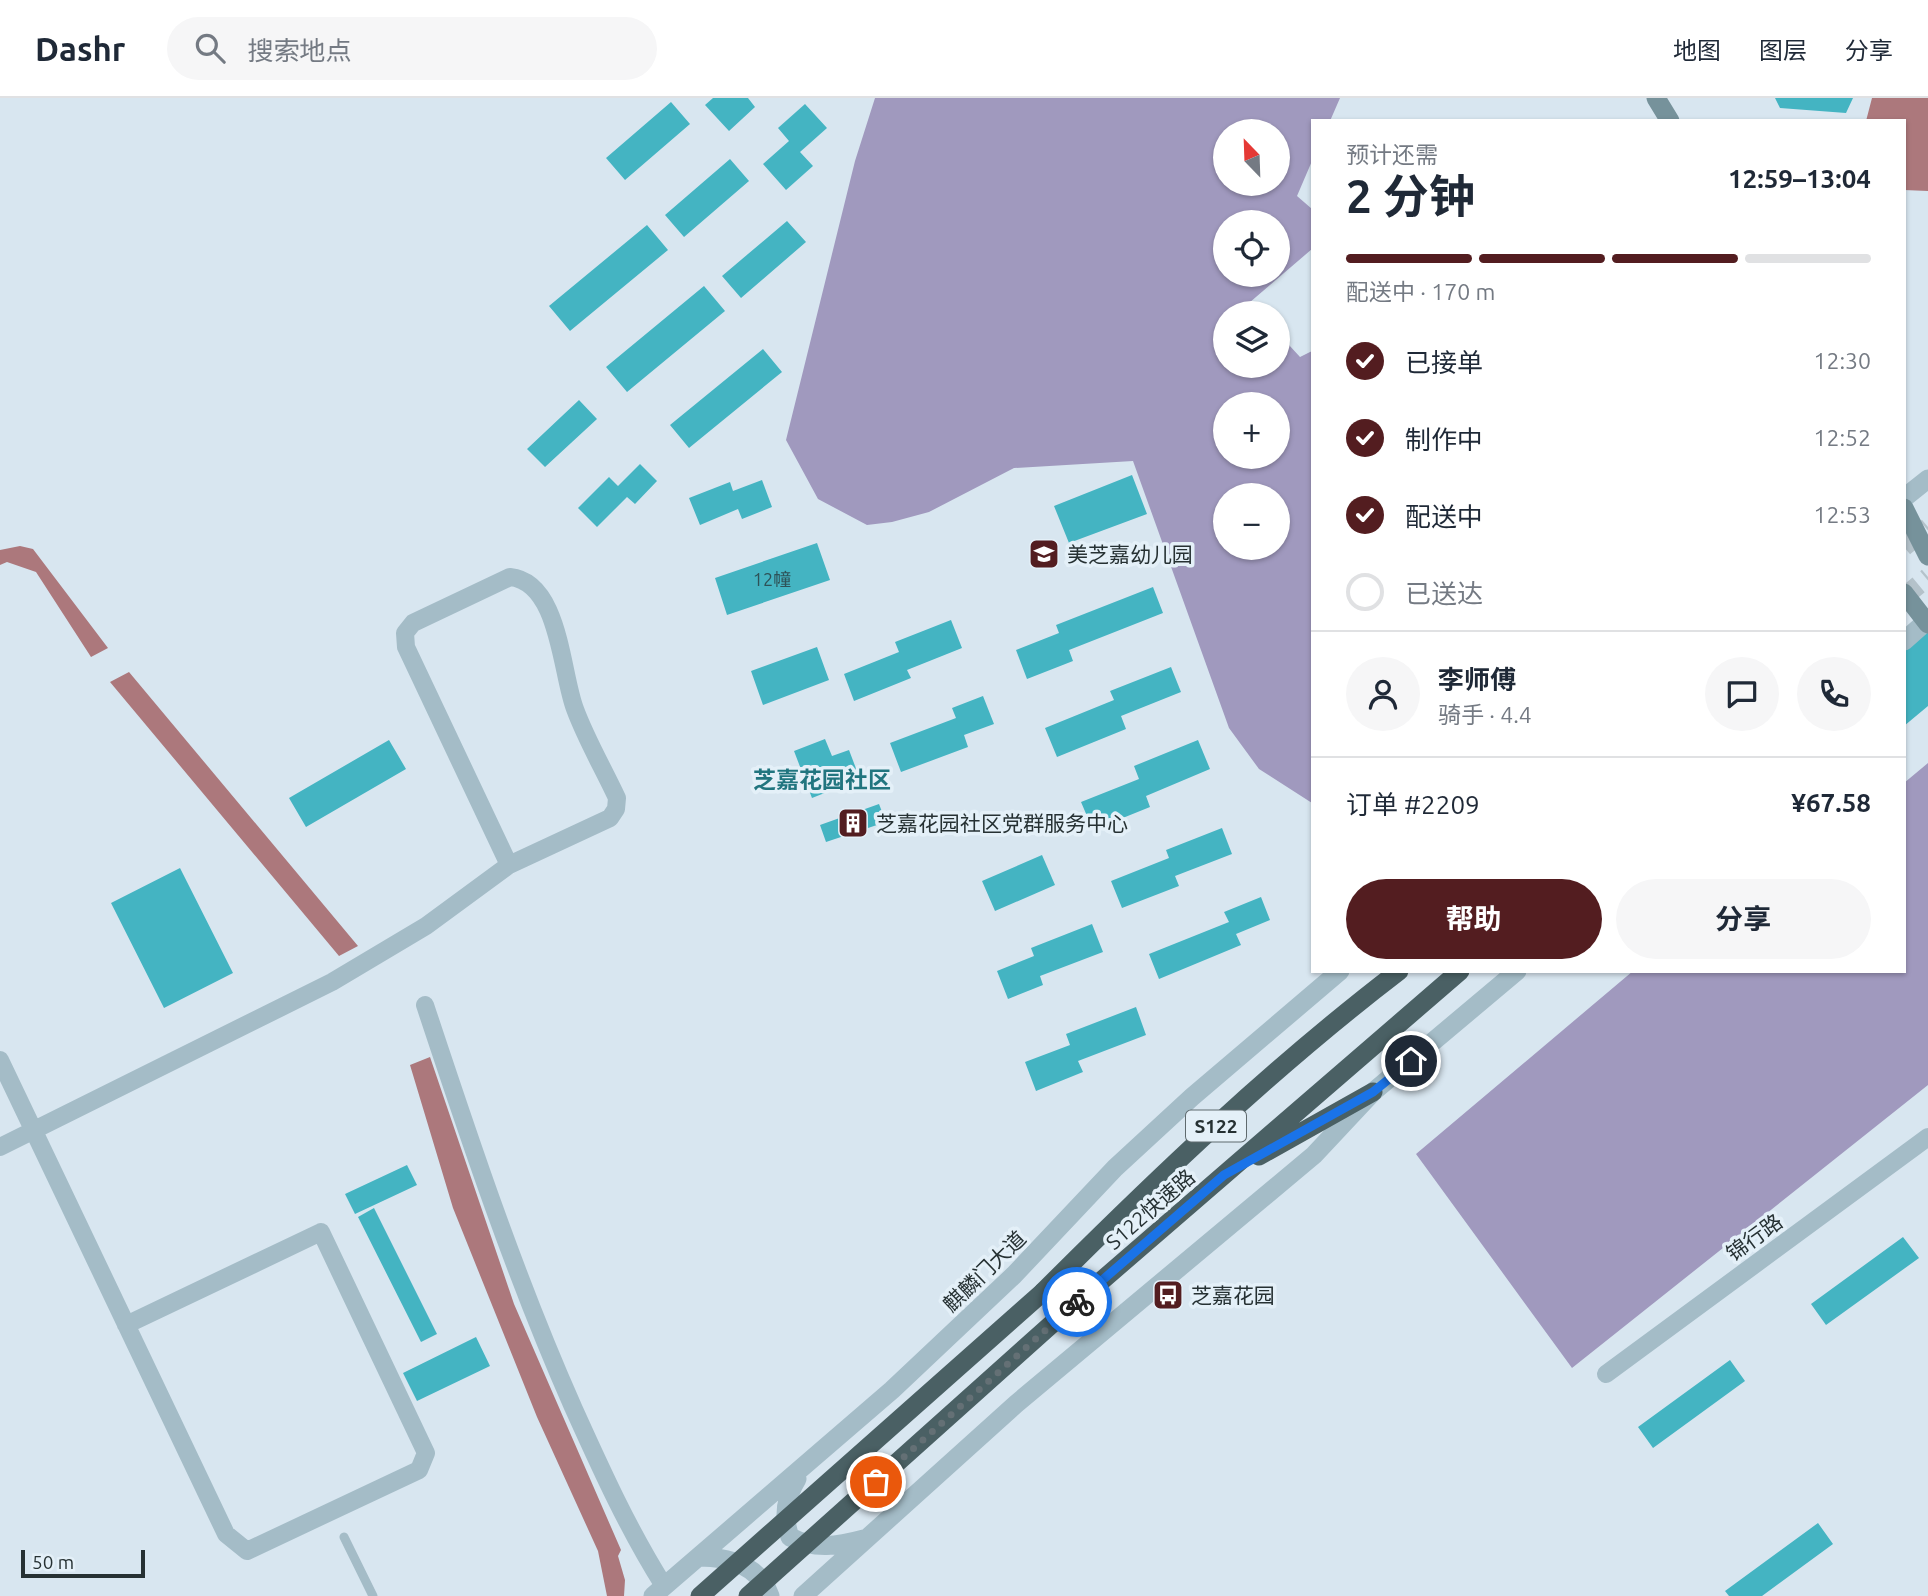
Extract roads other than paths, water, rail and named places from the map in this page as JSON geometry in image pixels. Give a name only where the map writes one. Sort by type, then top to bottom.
[{"type":"highway","name":"S122快速路","points":[[700,1596],[1043,1292],[1147,1188],[1345,1012],[1396,973]]},
{"type":"highway","name":"S122快速路","points":[[748,1596],[1063,1314],[1458,973]]},
{"type":"highway","points":[[1224,1175],[1373,1092]]},
{"type":"main road","points":[[1656,98],[1670,119]]},
{"type":"main road","points":[[1906,512],[1928,555]]},
{"type":"main road","points":[[1906,596],[1927,622]]},
{"type":"street","points":[[1906,496],[1928,479]]},
{"type":"street","points":[[0,1147],[332,982],[426,926],[509,865],[610,818],[616,809],[617,797],[574,708],[559,637],[535,587],[524,578],[510,577],[413,622],[405,633],[406,647],[509,865]]},
{"type":"street","points":[[1906,638],[1927,622]]},
{"type":"street","name":"麒麟门大道","points":[[659,1591],[892,1390],[1014,1275],[1134,1151],[1338,973]]},
{"type":"street","points":[[803,1596],[1016,1404],[1314,1155],[1373,1092],[1515,973]]},
{"type":"street","points":[[425,1004],[480,1171],[542,1337],[659,1591]]},
{"type":"street","points":[[0,1060],[34,1130],[126,1325],[226,1534],[247,1551],[419,1470],[426,1453],[321,1232],[126,1325]]},
{"type":"street","name":"锦行路","points":[[1606,1374],[1928,1137]]},
{"type":"street","points":[[804,1466],[786,1497],[786,1527],[790,1536],[799,1542],[833,1548],[869,1538]]},
{"type":"street","points":[[699,1557],[726,1557],[753,1570],[770,1596]]},
{"type":"lane","points":[[344,1537],[373,1596]]},
{"type":"tunnel","points":[[1906,545],[1928,527]]},
{"type":"tunnel","points":[[1906,595],[1928,577]]},
{"type":"place","name":"美芝嘉幼儿园","points":[[1044,554]]},
{"type":"place","name":"芝嘉花园社区党群服务中心","points":[[853,823]]},
{"type":"place","name":"芝嘉花园","points":[[1168,1295]]},
{"type":"district","name":"芝嘉花园社区","points":[[822,779]]}]
